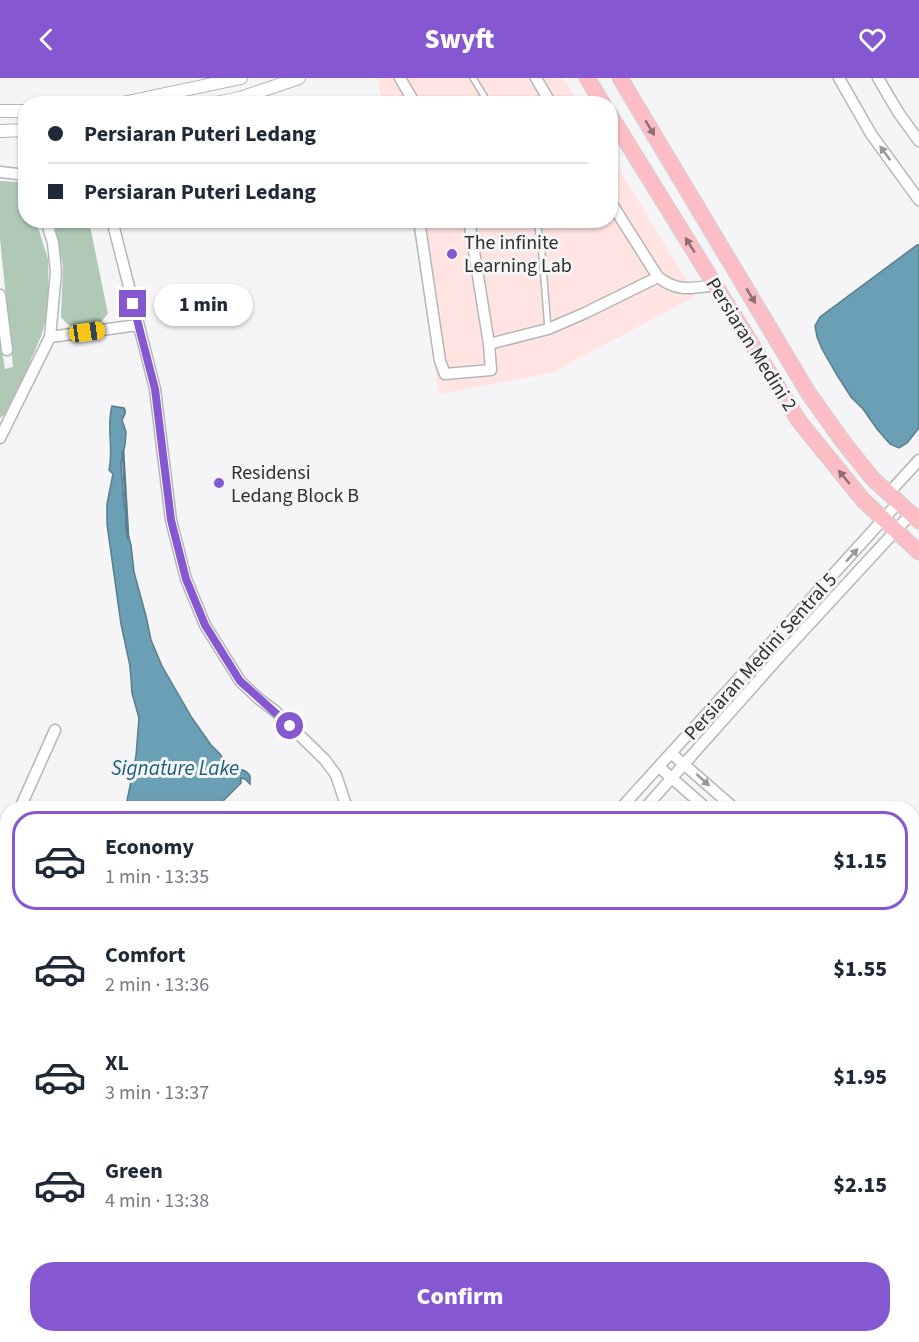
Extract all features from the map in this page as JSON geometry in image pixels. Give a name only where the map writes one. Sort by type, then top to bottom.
[{"type":"main road","points":[[587,78],[598,96]]},
{"type":"main road","name":"Persiaran Medini 2","points":[[620,78],[814,402],[873,479],[915,518]]},
{"type":"main road","name":"Persiaran Medini 2","points":[[618,128],[799,421],[863,500],[919,552]]},
{"type":"street","points":[[156,96],[241,78]]},
{"type":"street","points":[[246,96],[299,78]]},
{"type":"street","points":[[400,78],[410,96]]},
{"type":"street","points":[[536,78],[546,96]]},
{"type":"street","points":[[839,78],[871,134],[919,200]]},
{"type":"street","points":[[878,78],[919,141]]},
{"type":"street","points":[[0,111],[18,111]]},
{"type":"street","points":[[0,130],[18,130]]},
{"type":"street","points":[[0,172],[18,174]]},
{"type":"street","points":[[618,214],[658,278],[676,288],[688,289],[716,285]]},
{"type":"street","points":[[0,438],[50,337],[56,272],[53,243],[48,228]]},
{"type":"street","points":[[114,228],[155,389],[171,520],[186,579],[205,625],[240,681],[275,711],[325,760],[336,775],[345,801]]},
{"type":"street","points":[[419,228],[442,368],[445,374],[491,370],[471,228]]},
{"type":"street","points":[[489,344],[548,329],[585,314],[658,278]]},
{"type":"street","points":[[0,295],[7,350]]},
{"type":"street","points":[[50,337],[138,325]]},
{"type":"street","name":"Persiaran Medini Sentral 5","points":[[627,801],[884,520],[906,475],[919,460]]},
{"type":"street","name":"Persiaran Medini Sentral 5","points":[[651,801],[782,654],[896,531],[915,518]]},
{"type":"street","points":[[23,801],[55,730]]},
{"type":"street","points":[[671,753],[726,801]]},
{"type":"street","points":[[659,767],[698,801]]},
{"type":"lane","points":[[473,78],[484,96]]},
{"type":"lane","points":[[538,228],[548,329]]},
{"type":"shaded area","points":[[377,78],[563,78],[575,96],[381,96]]},
{"type":"shaded area","points":[[618,168],[696,296],[551,373],[439,394],[414,228],[618,228]]},
{"type":"green space","points":[[0,181],[18,182],[18,228],[38,228],[48,259],[49,310],[22,381],[4,415],[0,418],[0,338],[5,369],[13,367],[0,239]]},
{"type":"green space","points":[[55,228],[90,228],[108,314],[99,324],[73,326],[67,324],[61,317],[63,267]]},
{"type":"water","points":[[919,245],[919,428],[907,443],[899,448],[890,444],[851,397],[822,349],[815,326],[820,317]]},
{"type":"water","name":"Signature Lake","points":[[112,406],[124,408],[125,411],[122,420],[126,432],[125,445],[121,463],[126,528],[151,640],[162,666],[192,718],[211,745],[227,765],[235,771],[245,771],[250,776],[250,784],[241,778],[241,783],[223,801],[127,801],[136,756],[139,718],[132,693],[130,666],[121,624],[107,524],[107,504],[113,474],[109,470]]},
{"type":"waterway","points":[[123,452],[128,538]]},
{"type":"place","name":"The infinite Learning Lab","points":[[452,254]]},
{"type":"place","name":"Residensi Ledang Block B","points":[[219,483]]},
{"type":"route","points":[[133,304],[155,389],[171,520],[186,579],[205,625],[240,681],[290,726]]}]
